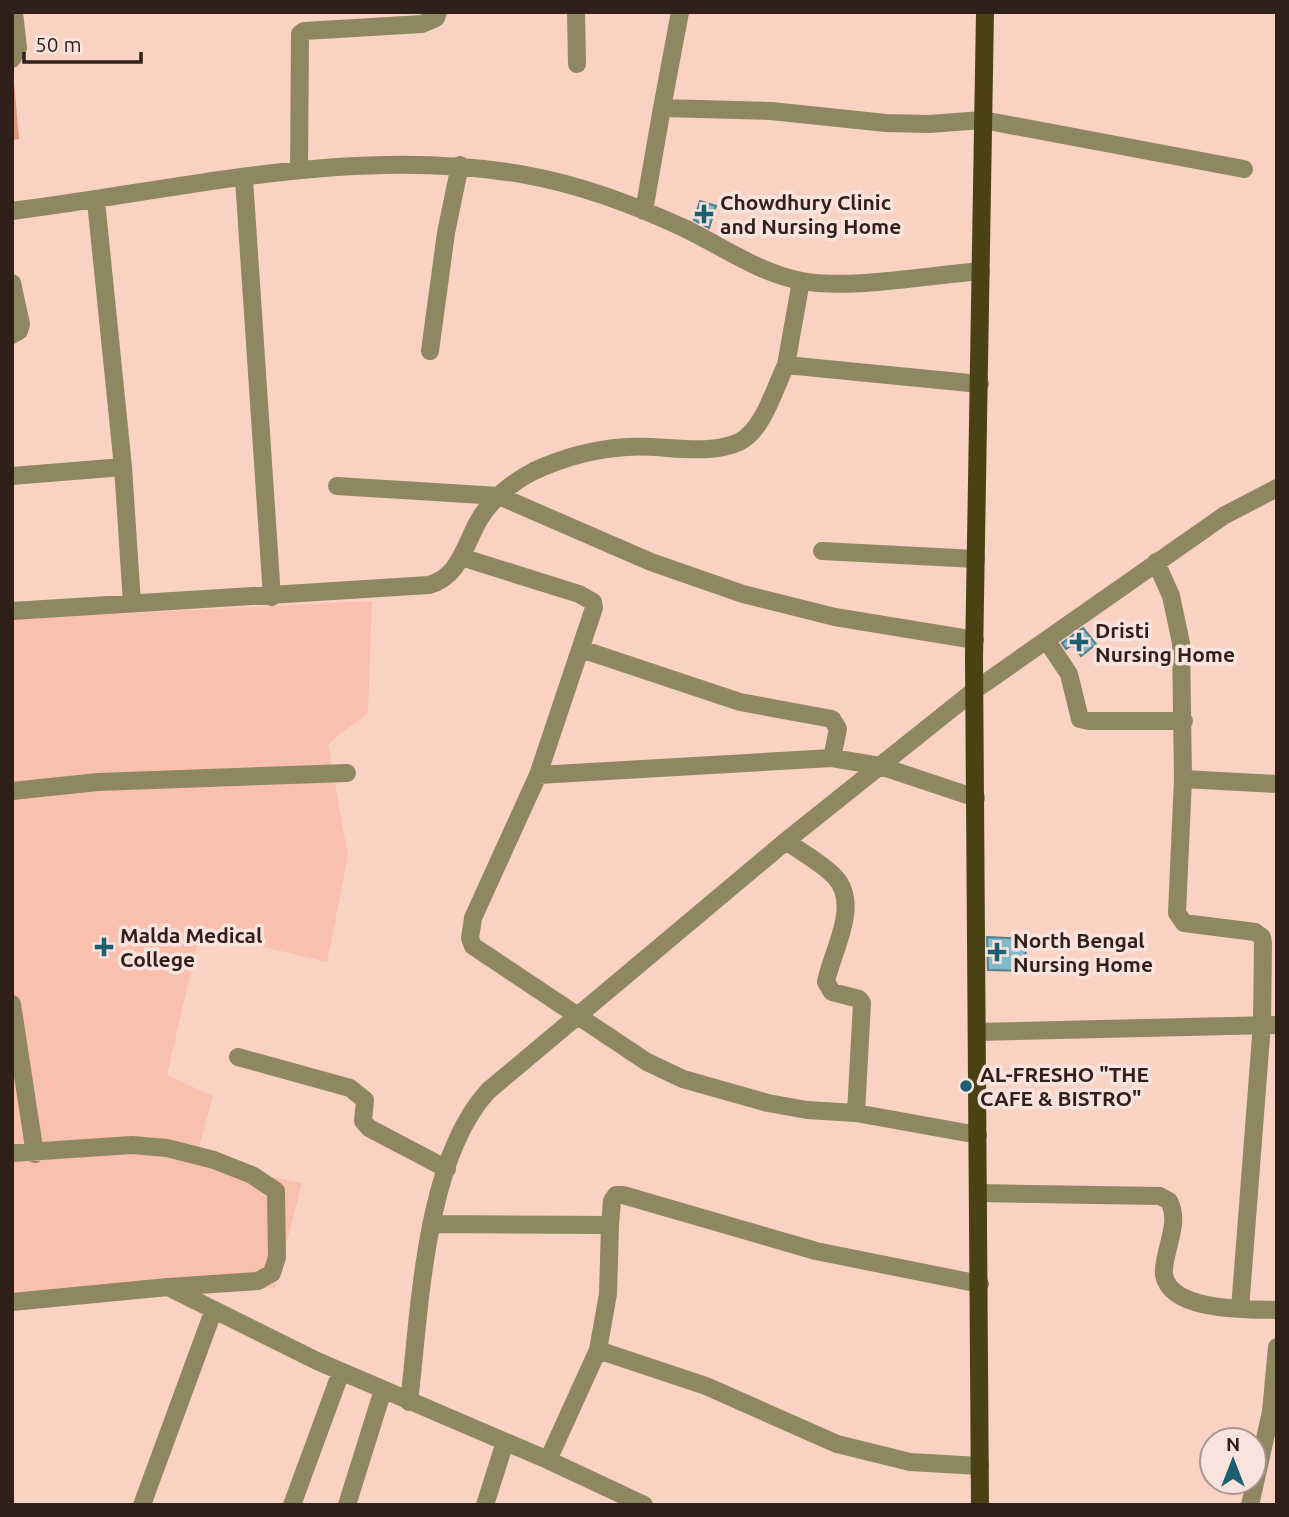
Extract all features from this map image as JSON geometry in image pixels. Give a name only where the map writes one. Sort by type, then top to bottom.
[{"type":"main road","points":[[980,1505],[975,640],[985,12]]},
{"type":"street","points":[[12,59],[18,48],[13,12]]},
{"type":"street","points":[[299,170],[300,34],[304,31],[422,24],[436,18],[438,12]]},
{"type":"street","points":[[576,12],[577,64]]},
{"type":"street","points":[[645,211],[680,12]]},
{"type":"street","points":[[662,108],[771,111],[886,123],[929,124],[983,120],[1244,169]]},
{"type":"street","points":[[12,211],[299,170],[416,163],[460,165],[529,176],[645,211],[759,266],[801,281],[836,283],[981,271]]},
{"type":"street","points":[[430,351],[446,233],[460,165]]},
{"type":"street","points":[[244,179],[272,597]]},
{"type":"street","points":[[96,201],[123,467],[132,603]]},
{"type":"street","points":[[12,611],[272,597],[429,585],[442,581],[461,557],[480,518],[499,496],[532,472],[574,455],[628,447],[711,448],[740,442],[758,423],[786,365],[801,281]]},
{"type":"street","points":[[12,283],[20,324],[19,331],[12,335]]},
{"type":"street","points":[[786,365],[980,384]]},
{"type":"street","points":[[12,477],[123,467]]},
{"type":"street","points":[[337,486],[499,496],[651,562],[743,594],[835,617],[975,640]]},
{"type":"street","points":[[409,1402],[431,1224],[447,1169],[467,1118],[475,1105],[668,938],[975,690],[1225,515],[1277,488]]},
{"type":"street","points":[[822,551],[976,559]]},
{"type":"street","points":[[461,557],[587,597],[593,602],[594,608],[538,775],[473,918],[470,938],[473,946],[647,1062],[683,1079],[768,1103],[807,1110],[856,1113],[978,1135]]},
{"type":"street","points":[[1156,562],[1171,596],[1181,643],[1184,779],[1179,919],[1193,925],[1255,932],[1262,937],[1269,1024],[1240,1308]]},
{"type":"street","points":[[1047,641],[1069,674],[1080,719],[1089,722],[1184,722]]},
{"type":"street","points":[[581,649],[740,702],[832,719],[838,729],[832,758]]},
{"type":"street","points":[[538,775],[832,758],[880,766],[976,798]]},
{"type":"street","points":[[12,791],[98,782],[347,773]]},
{"type":"street","points":[[1184,779],[1277,784]]},
{"type":"street","points":[[786,841],[834,875],[842,886],[845,916],[826,982],[832,992],[862,1003],[856,1113]]},
{"type":"street","points":[[12,1004],[18,1091],[35,1154]]},
{"type":"street","points":[[977,1032],[1269,1024]]},
{"type":"street","points":[[239,1057],[350,1088],[365,1100],[363,1121],[369,1128],[447,1169]]},
{"type":"street","points":[[12,1153],[35,1154],[132,1145],[167,1148],[214,1160],[252,1175],[276,1191],[277,1257],[272,1273],[258,1281],[12,1302]]},
{"type":"street","points":[[978,1193],[1160,1196],[1169,1200],[1172,1208],[1174,1226],[1164,1275],[1173,1291],[1191,1301],[1277,1310]]},
{"type":"street","points":[[548,1460],[598,1350],[608,1294],[610,1225],[612,1201],[616,1195],[816,1251],[980,1284]]},
{"type":"street","points":[[431,1224],[610,1225]]},
{"type":"street","points":[[168,1287],[213,1312],[341,1372],[548,1460],[644,1505]]},
{"type":"street","points":[[142,1505],[213,1312]]},
{"type":"street","points":[[1250,1505],[1270,1412],[1277,1347]]},
{"type":"street","points":[[598,1350],[706,1386],[838,1444],[909,1462],[980,1466]]},
{"type":"street","points":[[292,1505],[341,1372]]},
{"type":"street","points":[[348,1505],[383,1390]]},
{"type":"street","points":[[485,1505],[505,1442]]},
{"type":"shaded area","points":[[12,60],[19,139],[12,140]]},
{"type":"shaded area","name":"Malda Medical College","points":[[372,601],[368,713],[328,744],[348,856],[327,962],[200,932],[167,1075],[213,1096],[195,1162],[302,1183],[275,1288],[12,1298],[12,619]]},
{"type":"building","points":[[700,201],[716,206],[709,228],[694,220]]},
{"type":"building","points":[[1083,628],[1096,644],[1081,656],[1073,645],[1066,649],[1062,643]]},
{"type":"building","points":[[987,937],[1026,939],[1025,971],[988,970]]},
{"type":"place","name":"Chowdhury Clinic and Nursing Home","points":[[704,214]]},
{"type":"place","name":"Dristi Nursing Home","points":[[1079,642]]},
{"type":"place","name":"Malda Medical College","points":[[104,947]]},
{"type":"place","name":"North Bengal Nursing Home","points":[[997,952]]},
{"type":"place","name":"AL-FRESHO \"THE CAFE & BISTRO\"","points":[[966,1086]]}]
